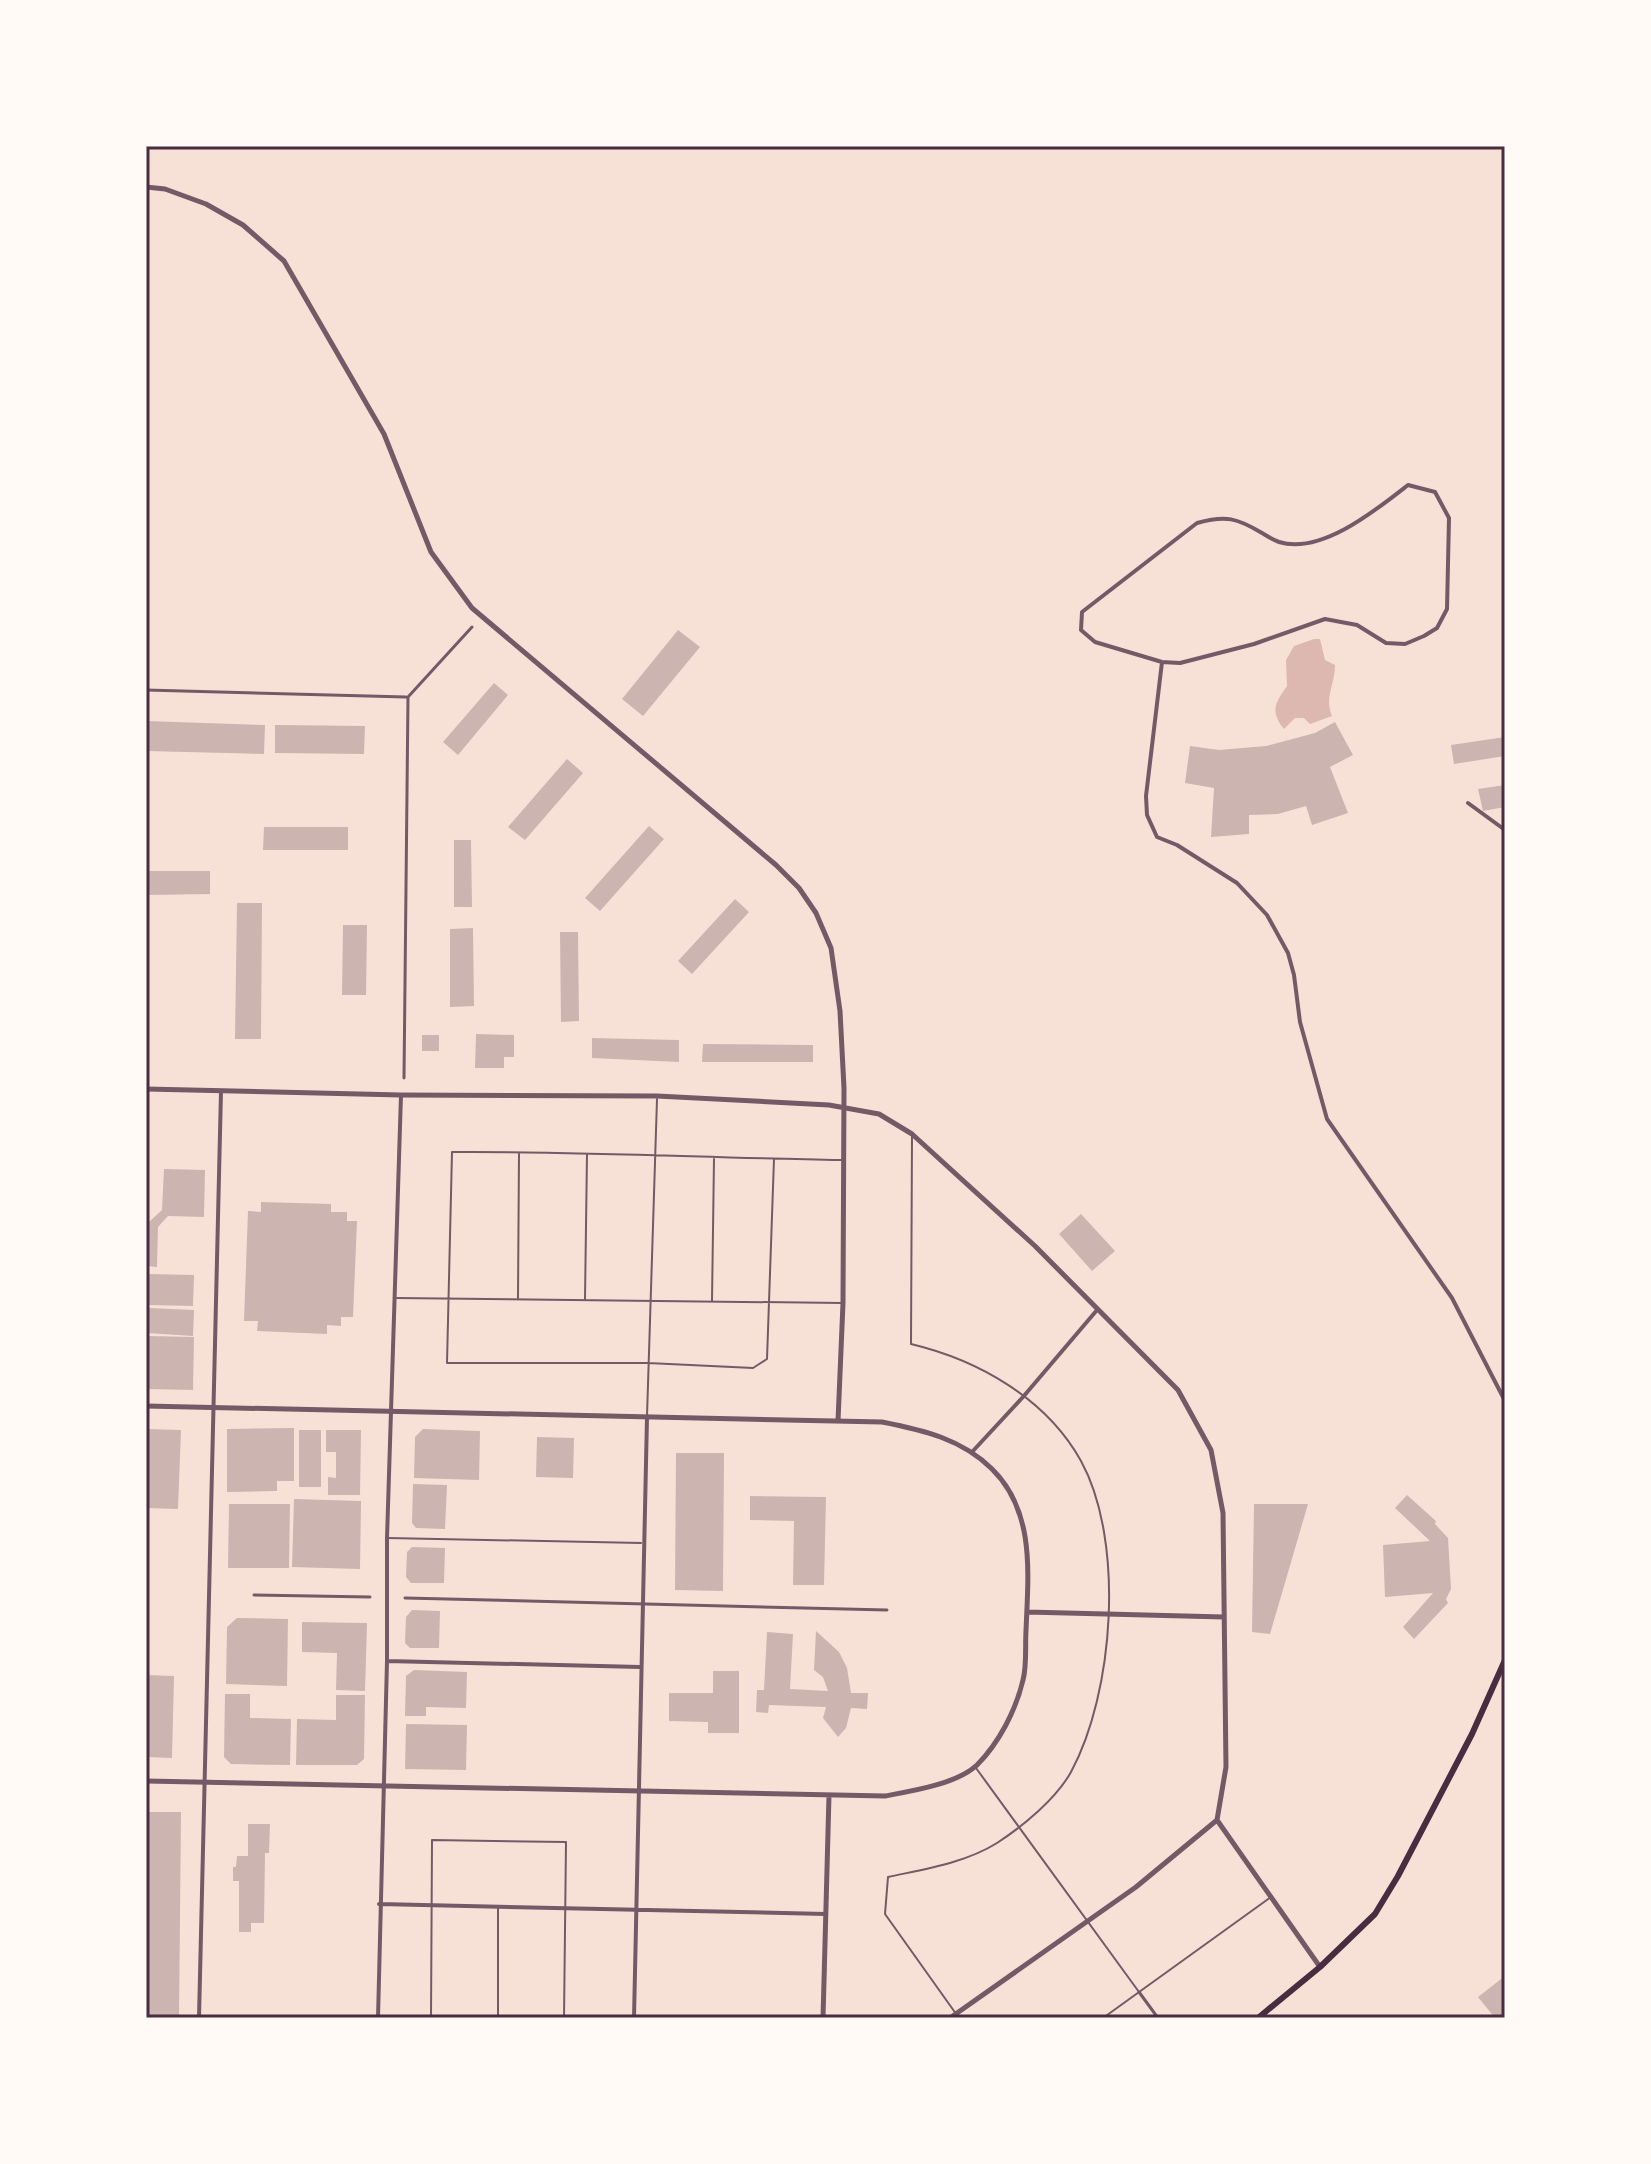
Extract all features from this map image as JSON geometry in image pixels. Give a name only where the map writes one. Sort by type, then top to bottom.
[{"type":"main road","points":[[1258,2018],[1320,1967],[1375,1914],[1472,1734],[1505,1660]]},
{"type":"street","points":[[146,187],[165,189],[206,204],[243,225],[284,261],[384,434],[431,552],[472,608],[766,856],[799,888],[816,913],[831,948],[840,1011],[844,1160],[838,1421]]},
{"type":"street","points":[[1408,485],[1435,492],[1449,518],[1447,609],[1437,628],[1405,644],[1386,643],[1357,625],[1325,619],[1254,644],[1180,663],[1162,662],[1095,642],[1081,630],[1082,612],[1197,523],[1214,518],[1232,518],[1279,542],[1305,544],[1361,519],[1408,485]]},
{"type":"street","points":[[404,1078],[408,697],[472,627]]},
{"type":"street","points":[[1162,662],[1146,796],[1147,815],[1157,837],[1177,845],[1237,883],[1267,915],[1288,953],[1300,1022],[1327,1119],[1452,1298],[1505,1401]]},
{"type":"street","points":[[146,690],[408,697]]},
{"type":"street","points":[[1468,803],[1505,830]]},
{"type":"street","points":[[146,1089],[401,1095],[657,1096],[844,1106],[879,1114],[912,1134],[1035,1246],[1178,1390],[1211,1450],[1223,1513],[1226,1767],[1217,1820],[1136,1887],[955,2017]]},
{"type":"street","points":[[199,2018],[221,1091]]},
{"type":"street","points":[[378,2018],[387,1538],[401,1095]]},
{"type":"street","points":[[972,1452],[1099,1308]]},
{"type":"street","points":[[146,1406],[882,1422],[925,1430],[972,1452],[995,1471],[1021,1514],[1029,1561],[1024,1679],[1004,1730],[975,1767],[932,1788],[885,1796],[146,1781]]},
{"type":"street","points":[[634,2018],[647,1417]]},
{"type":"street","points":[[254,1595],[370,1597]]},
{"type":"street","points":[[405,1598],[887,1610]]},
{"type":"street","points":[[1027,1612],[1224,1617]]},
{"type":"street","points":[[387,1661],[641,1667]]},
{"type":"street","points":[[823,2018],[829,1795]]},
{"type":"street","points":[[1217,1820],[1320,1967]]},
{"type":"street","points":[[379,1904],[826,1914]]},
{"type":"street","points":[[1139,1992],[1158,2018]]},
{"type":"lane","points":[[647,1417],[657,1096]]},
{"type":"lane","points":[[912,1134],[911,1344],[973,1364],[1023,1397],[1059,1431],[1081,1461],[1095,1495],[1107,1560],[1109,1615],[1102,1682],[1083,1745],[1070,1774],[1035,1813],[998,1843],[967,1859],[888,1877],[885,1914],[955,2017]]},
{"type":"lane","points":[[774,1159],[767,1359],[753,1368],[648,1363],[447,1363],[452,1152],[844,1160]]},
{"type":"lane","points":[[518,1300],[519,1152]]},
{"type":"lane","points":[[585,1301],[587,1153]]},
{"type":"lane","points":[[712,1302],[714,1158]]},
{"type":"lane","points":[[395,1298],[843,1303]]},
{"type":"lane","points":[[387,1538],[644,1543]]},
{"type":"lane","points":[[975,1767],[1139,1992]]},
{"type":"lane","points":[[431,2018],[432,1840],[566,1842],[564,2018]]},
{"type":"lane","points":[[1103,2018],[1271,1897]]},
{"type":"lane","points":[[498,1907],[498,2018]]},
{"type":"shaded area","points":[[1320,639],[1325,660],[1335,665],[1329,697],[1332,716],[1310,724],[1304,718],[1295,718],[1284,729],[1275,712],[1287,686],[1286,660],[1294,646]]},
{"type":"building","points":[[678,630],[700,647],[643,716],[622,699]]},
{"type":"building","points":[[494,683],[508,695],[458,755],[443,742]]},
{"type":"building","points":[[146,721],[265,725],[264,754],[146,751]]},
{"type":"building","points":[[1335,722],[1353,755],[1330,767],[1348,813],[1312,825],[1306,806],[1278,814],[1249,815],[1249,834],[1211,837],[1214,788],[1185,783],[1190,746],[1219,750],[1266,746],[1315,733]]},
{"type":"building","points":[[275,725],[365,726],[364,754],[275,753]]},
{"type":"building","points":[[1505,737],[1505,756],[1454,764],[1451,745]]},
{"type":"building","points":[[567,759],[583,773],[525,840],[508,827]]},
{"type":"building","points":[[1505,785],[1505,807],[1483,811],[1478,789]]},
{"type":"building","points":[[649,826],[664,839],[600,911],[585,898]]},
{"type":"building","points":[[264,827],[348,827],[348,850],[263,850]]},
{"type":"building","points":[[454,840],[471,840],[472,907],[454,907]]},
{"type":"building","points":[[146,871],[210,871],[210,894],[146,895]]},
{"type":"building","points":[[735,899],[749,912],[692,974],[678,961]]},
{"type":"building","points":[[237,903],[262,903],[261,1039],[235,1039]]},
{"type":"building","points":[[343,925],[367,925],[366,995],[342,995]]},
{"type":"building","points":[[473,928],[474,1006],[450,1007],[450,929]]},
{"type":"building","points":[[560,932],[578,932],[579,1021],[561,1022]]},
{"type":"building","points":[[476,1034],[514,1035],[514,1057],[504,1057],[504,1068],[475,1068]]},
{"type":"building","points":[[422,1035],[439,1035],[439,1051],[422,1051]]},
{"type":"building","points":[[592,1038],[679,1040],[679,1062],[592,1058]]},
{"type":"building","points":[[703,1044],[813,1045],[813,1062],[702,1062]]},
{"type":"building","points":[[164,1169],[205,1170],[204,1217],[168,1216],[158,1227],[157,1267],[146,1266],[146,1221],[162,1210]]},
{"type":"building","points":[[261,1202],[331,1204],[331,1212],[347,1212],[347,1221],[357,1221],[353,1317],[341,1317],[341,1326],[327,1325],[327,1334],[257,1331],[258,1321],[244,1321],[248,1211],[261,1212]]},
{"type":"building","points":[[1081,1214],[1115,1251],[1092,1271],[1059,1234]]},
{"type":"building","points":[[148,1274],[194,1275],[193,1306],[147,1305]]},
{"type":"building","points":[[149,1308],[194,1310],[193,1336],[147,1333]]},
{"type":"building","points":[[146,1336],[194,1337],[193,1390],[146,1389]]},
{"type":"building","points":[[294,1428],[294,1481],[277,1481],[277,1491],[227,1492],[227,1429]]},
{"type":"building","points":[[146,1429],[181,1430],[178,1509],[146,1508]]},
{"type":"building","points":[[423,1429],[480,1431],[479,1480],[414,1478],[415,1437]]},
{"type":"building","points":[[299,1430],[321,1430],[321,1487],[299,1487]]},
{"type":"building","points":[[326,1430],[361,1430],[360,1495],[328,1495],[328,1477],[336,1478],[336,1452],[326,1452]]},
{"type":"building","points":[[537,1437],[574,1438],[573,1478],[536,1477]]},
{"type":"building","points":[[676,1453],[724,1453],[723,1591],[675,1590]]},
{"type":"building","points":[[413,1484],[447,1485],[445,1529],[416,1528],[412,1523]]},
{"type":"building","points":[[1407,1495],[1436,1521],[1435,1524],[1448,1538],[1451,1589],[1446,1599],[1448,1603],[1414,1639],[1403,1627],[1433,1593],[1385,1597],[1383,1545],[1430,1541],[1395,1508]]},
{"type":"building","points":[[750,1496],[826,1497],[824,1585],[793,1585],[794,1521],[750,1520]]},
{"type":"building","points":[[294,1499],[361,1501],[360,1569],[292,1567]]},
{"type":"building","points":[[229,1504],[290,1504],[289,1568],[228,1568]]},
{"type":"building","points":[[1254,1504],[1308,1504],[1270,1634],[1252,1632]]},
{"type":"building","points":[[412,1547],[445,1548],[444,1583],[411,1583],[406,1577],[407,1552]]},
{"type":"building","points":[[412,1610],[440,1611],[439,1648],[410,1648],[405,1643],[406,1617]]},
{"type":"building","points":[[237,1618],[288,1619],[287,1686],[226,1684],[227,1627]]},
{"type":"building","points":[[302,1622],[367,1623],[365,1691],[336,1690],[337,1653],[302,1652]]},
{"type":"building","points":[[816,1631],[839,1652],[847,1668],[851,1693],[868,1693],[867,1709],[851,1708],[846,1728],[838,1737],[823,1718],[826,1707],[769,1705],[768,1713],[756,1712],[757,1690],[764,1690],[767,1632],[793,1634],[790,1689],[828,1691],[823,1677],[814,1670]]},
{"type":"building","points":[[414,1670],[467,1672],[466,1708],[426,1707],[426,1716],[405,1716],[406,1676]]},
{"type":"building","points":[[713,1671],[739,1671],[739,1733],[708,1733],[708,1722],[669,1721],[669,1693],[713,1693]]},
{"type":"building","points":[[146,1675],[174,1676],[172,1758],[146,1757]]},
{"type":"building","points":[[225,1694],[250,1694],[250,1718],[291,1719],[290,1765],[231,1764],[224,1757]]},
{"type":"building","points":[[336,1695],[365,1695],[364,1759],[357,1765],[296,1765],[297,1719],[336,1720]]},
{"type":"building","points":[[406,1724],[467,1725],[466,1770],[405,1769]]},
{"type":"building","points":[[146,1812],[181,1812],[179,2018],[146,2018]]},
{"type":"building","points":[[248,1824],[270,1824],[269,1853],[265,1853],[264,1923],[251,1923],[251,1932],[239,1932],[239,1881],[233,1881],[233,1867],[236,1867],[237,1856],[248,1856]]},
{"type":"building","points":[[1505,1976],[1505,2018],[1495,2018],[1478,1997]]}]
